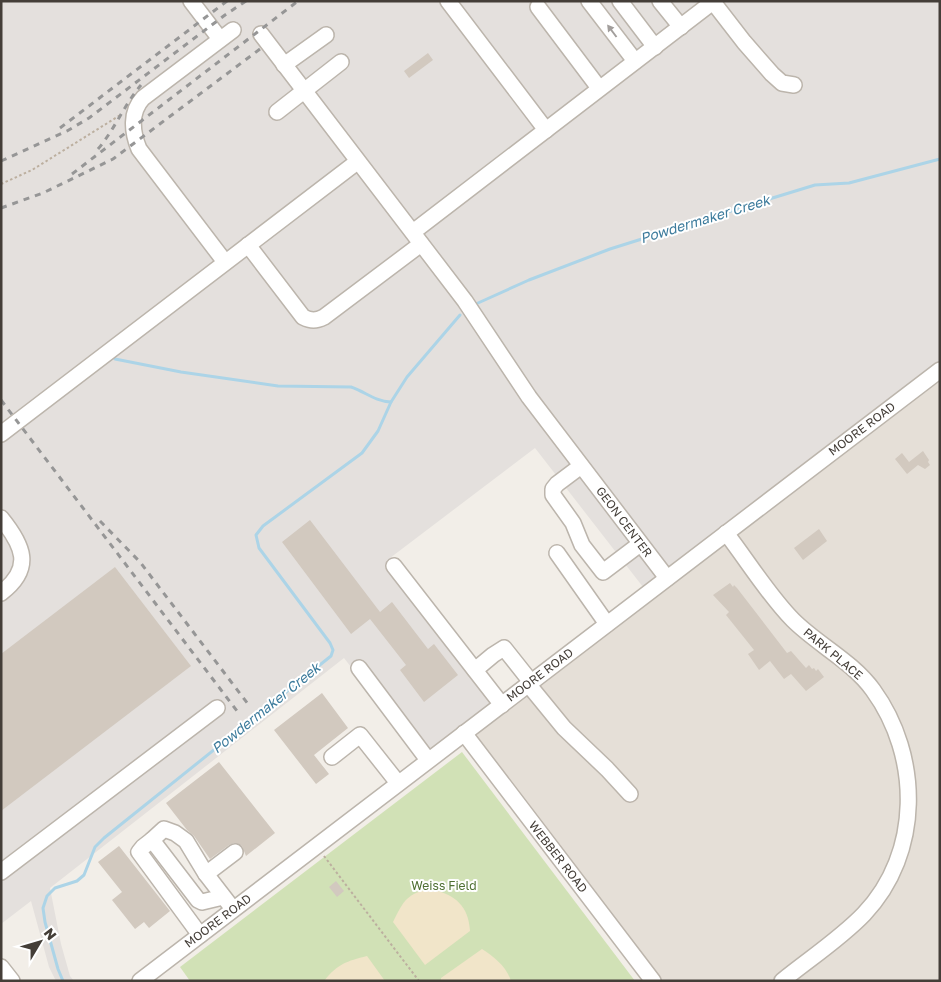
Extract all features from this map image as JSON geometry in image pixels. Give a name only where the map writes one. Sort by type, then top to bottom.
[{"type":"street","points":[[191,1],[220,40]]},
{"type":"street","points":[[448,1],[546,130]]},
{"type":"street","points":[[589,1],[635,61]]},
{"type":"street","points":[[620,1],[655,46]]},
{"type":"street","points":[[660,1],[680,27]]},
{"type":"street","points":[[248,246],[303,316],[316,321],[324,318],[546,130],[680,27],[707,3],[772,74],[782,83],[794,85]]},
{"type":"street","points":[[538,7],[599,88]]},
{"type":"street","points":[[225,262],[139,149],[134,126],[134,113],[137,105],[143,98],[233,30]]},
{"type":"street","name":"GEON CENTER","points":[[261,34],[465,301],[520,384],[667,578]]},
{"type":"street","points":[[284,65],[326,35]]},
{"type":"street","points":[[277,112],[341,62]]},
{"type":"street","points":[[1,434],[357,162]]},
{"type":"street","name":"MOORE ROAD","points":[[140,981],[940,370]]},
{"type":"street","points":[[581,466],[557,484],[553,489],[553,495],[573,523],[582,545],[603,572]]},
{"type":"street","points":[[1,518],[18,540],[22,551],[22,559],[21,568],[16,579],[1,593]]},
{"type":"street","name":"PARK PLACE","points":[[726,533],[792,619],[856,671],[872,689],[888,712],[906,762],[909,798],[907,821],[902,849],[893,873],[865,914],[782,981]]},
{"type":"street","points":[[581,589],[640,544]]},
{"type":"street","points":[[557,553],[607,624]]},
{"type":"street","points":[[394,566],[502,705]]},
{"type":"street","points":[[475,670],[492,655],[504,648],[564,728],[630,794]]},
{"type":"street","points":[[359,668],[428,760]]},
{"type":"street","points":[[1,872],[217,708]]},
{"type":"street","name":"WEBBER ROAD","points":[[464,733],[654,981]]},
{"type":"street","points":[[332,757],[360,735],[398,783]]},
{"type":"street","points":[[200,934],[140,852],[142,847],[164,830],[174,833],[186,841],[206,874],[233,910]]},
{"type":"street","points":[[152,840],[198,900],[202,902],[223,897]]},
{"type":"street","points":[[206,874],[235,852]]},
{"type":"street","points":[[168,861],[197,860]]},
{"type":"street","points":[[1,967],[12,981]]},
{"type":"path","points":[[1,184],[32,170],[137,105]]},
{"type":"path","points":[[316,846],[419,981]]},
{"type":"shaded area","points":[[1,1],[940,1],[940,362],[643,587],[535,448],[390,558],[499,700],[422,758],[344,658],[50,888],[61,944],[70,976],[74,981],[56,981],[49,967],[31,901],[1,924]]},
{"type":"shaded area","points":[[940,377],[940,981],[658,981],[476,739],[478,734],[481,729]]},
{"type":"green space","name":"Weiss Field","points":[[462,752],[635,981],[190,981],[180,967]]},
{"type":"sand","points":[[432,889],[448,895],[459,903],[467,914],[470,931],[425,965],[393,922],[407,899],[417,892]]},
{"type":"sand","points":[[482,949],[503,966],[511,981],[441,981],[441,978]]},
{"type":"sand","points":[[367,956],[385,981],[324,981],[343,964]]},
{"type":"building","points":[[428,53],[433,60],[409,78],[404,71]]},
{"type":"building","points":[[923,451],[930,465],[925,469],[918,465],[907,474],[895,459],[902,453],[909,462]]},
{"type":"building","points":[[310,520],[380,612],[392,602],[428,649],[434,644],[458,675],[424,702],[400,670],[406,665],[370,619],[351,634],[282,542]]},
{"type":"building","points":[[819,529],[827,541],[803,560],[794,548]]},
{"type":"building","points":[[115,567],[191,666],[1,811],[1,654]]},
{"type":"building","points":[[730,583],[733,587],[734,585],[737,588],[787,653],[791,651],[806,668],[809,665],[816,671],[818,669],[824,677],[806,691],[791,674],[784,679],[770,661],[759,670],[748,654],[754,650],[726,615],[729,612],[713,595]]},
{"type":"building","points":[[322,693],[348,728],[314,755],[329,774],[316,784],[274,730]]},
{"type":"building","points":[[219,762],[275,833],[246,856],[242,846],[234,843],[210,859],[194,836],[166,803]]},
{"type":"building","points":[[119,846],[170,911],[149,928],[144,922],[135,929],[112,900],[122,892],[98,862]]},
{"type":"building","points":[[336,881],[344,891],[337,897],[329,887]]},
{"type":"waterway","name":"Powdermaker Creek","points":[[478,303],[529,280],[610,249],[766,200],[815,185],[849,183],[940,159]]},
{"type":"waterway","name":"Powdermaker Creek","points":[[63,981],[45,922],[43,908],[47,896],[55,888],[77,881],[84,875],[95,847],[104,838],[331,656],[333,650],[330,643],[259,548],[256,535],[263,526],[362,453],[378,431],[391,402],[407,377],[460,315]]},
{"type":"waterway","points":[[115,359],[181,372],[278,386],[351,387],[375,398],[391,402]]},
{"type":"railway","points":[[60,128],[227,1]]},
{"type":"railway","points":[[1,161],[67,131],[89,118],[246,1]]},
{"type":"railway","points":[[72,174],[298,1]]},
{"type":"railway","points":[[1,208],[43,193],[113,159],[260,49]]},
{"type":"railway","points":[[98,149],[141,85]]},
{"type":"railway","points":[[1,400],[237,711]]},
{"type":"railway","points":[[100,521],[140,562],[248,704]]}]
